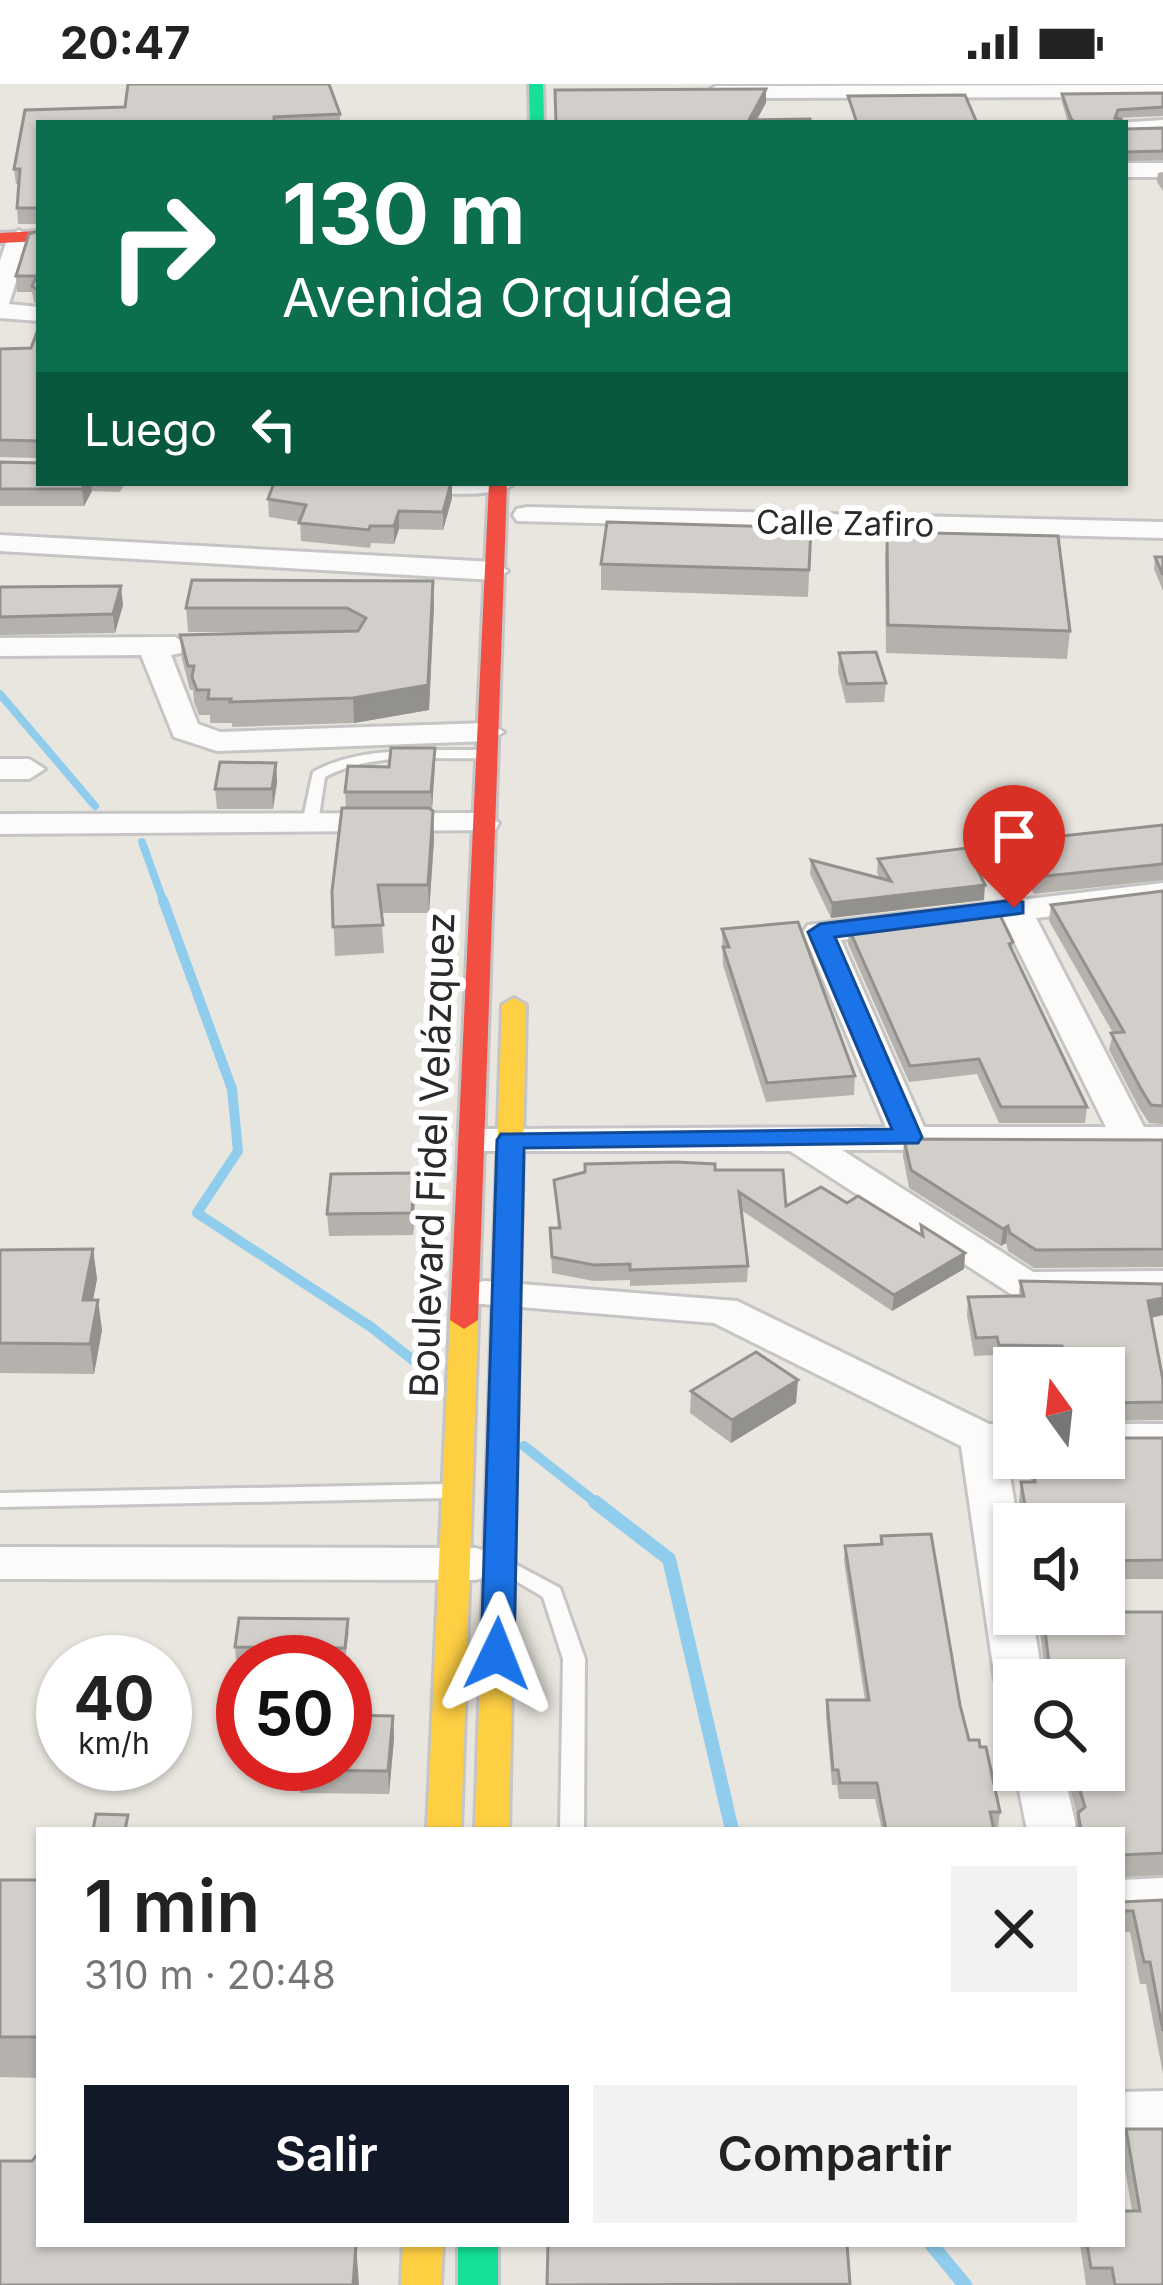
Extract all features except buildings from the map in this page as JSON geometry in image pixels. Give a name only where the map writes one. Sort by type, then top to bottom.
[{"type":"main road","points":[[513,120],[536,89]]},
{"type":"main road","points":[[536,89],[537,120]]},
{"type":"main road","name":"Boulevard Fidel Velázquez","points":[[444,1827],[478,1565],[503,1437],[486,1312],[491,1140],[483,823],[498,486]]},
{"type":"main road","points":[[526,527],[528,486]]},
{"type":"main road","points":[[488,729],[522,702]]},
{"type":"main road","name":"Boulevard Fidel Velázquez","points":[[492,1827],[478,1565],[458,1491],[460,1434],[486,1312],[491,1140],[515,978]]},
{"type":"main road","points":[[421,2285],[423,2247]]},
{"type":"main road","points":[[478,2247],[478,2285]]},
{"type":"street","points":[[697,92],[1036,87],[1163,92]]},
{"type":"street","points":[[1157,127],[1163,148]]},
{"type":"street","points":[[1128,170],[1163,170]]},
{"type":"street","points":[[0,300],[19,237]]},
{"type":"street","points":[[0,311],[36,314]]},
{"type":"street","name":"Calle Zafiro","points":[[526,527],[1163,530]]},
{"type":"street","points":[[0,543],[494,571]]},
{"type":"street","points":[[0,646],[195,645]]},
{"type":"street","points":[[152,646],[184,730],[217,742],[488,729]]},
{"type":"street","points":[[0,824],[483,823]]},
{"type":"street","points":[[909,1137],[820,932],[1163,892]]},
{"type":"street","points":[[1014,908],[1147,1138]]},
{"type":"street","points":[[491,1140],[1147,1138]]},
{"type":"street","points":[[801,1141],[1024,1285],[1163,1284]]},
{"type":"street","points":[[486,1312],[722,1310],[993,1436]]},
{"type":"street","points":[[1125,1438],[1163,1438]]},
{"type":"street","points":[[1002,1479],[1017,1659]]},
{"type":"street","points":[[0,1563],[478,1565]]},
{"type":"street","points":[[1044,1791],[1051,1827]]},
{"type":"street","points":[[1125,1900],[1163,1898]]},
{"type":"street","points":[[1125,2115],[1163,2114]]},
{"type":"street","points":[[513,2247],[514,2285]]},
{"type":"lane","points":[[310,823],[318,775],[324,770],[488,729]]},
{"type":"lane","points":[[0,1500],[458,1491]]},
{"type":"lane","points":[[478,1565],[538,1581],[552,1593],[562,1613],[574,1659],[572,1827]]},
{"type":"waterway","points":[[0,694],[95,806]]},
{"type":"waterway","points":[[142,842],[164,903]]},
{"type":"waterway","points":[[163,900],[232,1089],[238,1151],[197,1213],[371,1327],[442,1383]]},
{"type":"waterway","points":[[524,1446],[599,1505]]},
{"type":"waterway","points":[[595,1502],[669,1559],[731,1827]]},
{"type":"waterway","points":[[933,2247],[965,2285]]},
{"type":"traffic: fast","points":[[536,84],[537,120]]},
{"type":"traffic: fast","points":[[478,2247],[478,2285]]},
{"type":"traffic: slow","points":[[492,1827],[514,1005]]},
{"type":"traffic: slow","points":[[444,1827],[464,1320]]},
{"type":"traffic: slow","points":[[421,2285],[423,2247]]},
{"type":"traffic: jam","points":[[0,238],[36,236]]},
{"type":"traffic: jam","points":[[464,1320],[498,486]]},
{"type":"route","points":[[497,1654],[511,1140],[909,1137],[820,932],[1014,908]]}]
